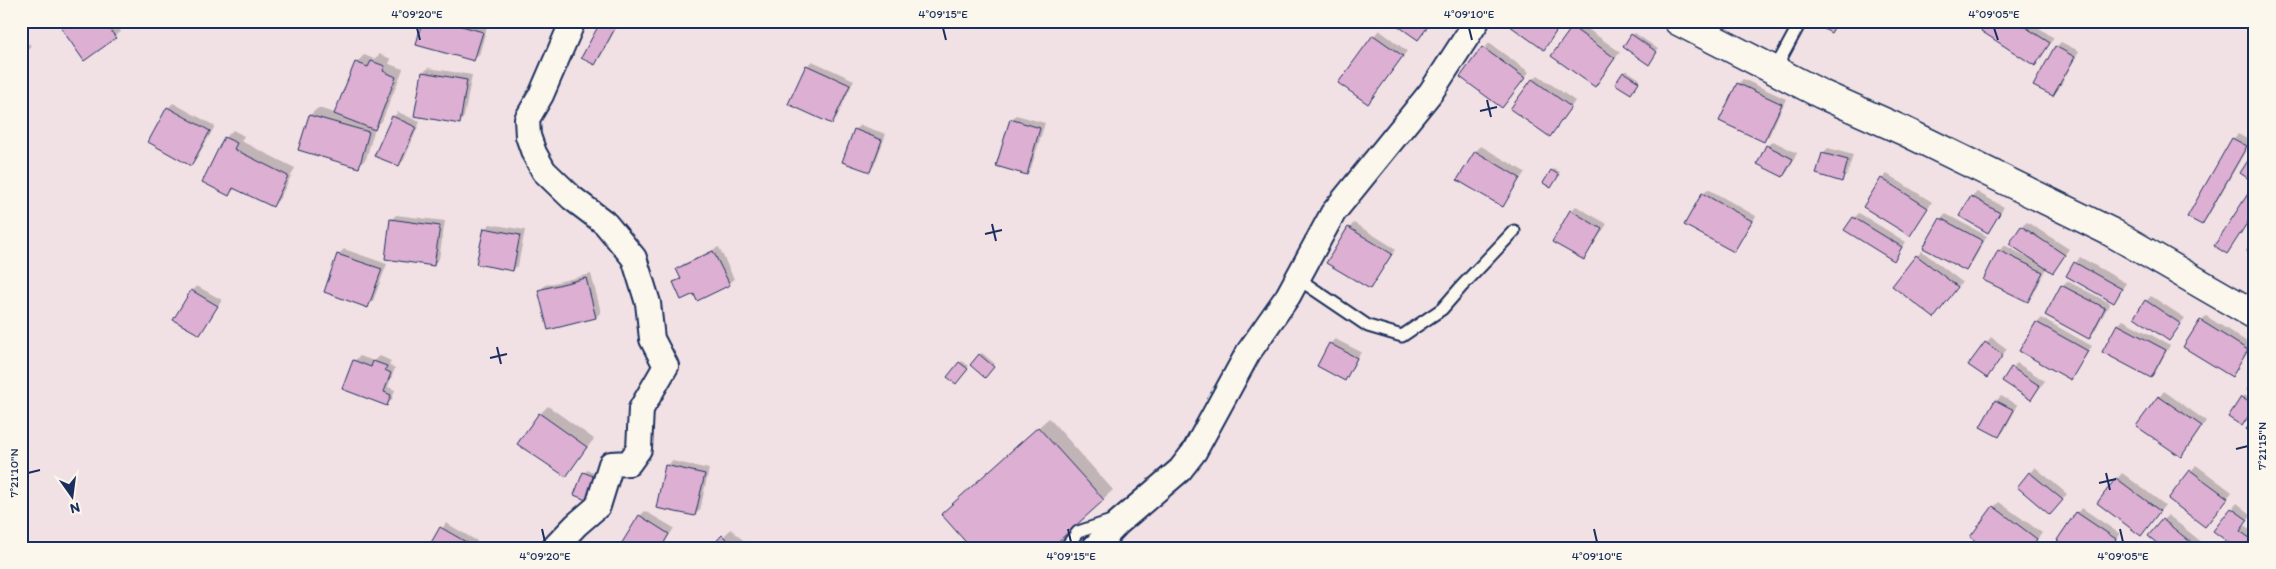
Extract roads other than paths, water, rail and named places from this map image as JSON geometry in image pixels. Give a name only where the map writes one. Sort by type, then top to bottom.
[{"type":"main road","points":[[1678,21],[1774,71],[1904,131],[2111,232],[2255,315]]},
{"type":"street","points":[[554,548],[598,506],[611,464],[629,463],[640,449],[640,409],[666,366],[652,339],[648,304],[634,258],[605,223],[572,198],[544,171],[534,153],[528,136],[527,119],[541,95],[573,21]]},
{"type":"street","points":[[1094,548],[1127,515],[1180,470],[1194,452],[1248,353],[1288,296],[1333,213],[1431,92],[1477,21]]},
{"type":"lane","points":[[1774,71],[1801,21]]},
{"type":"lane","points":[[1297,278],[1368,326],[1402,336],[1442,309],[1514,231]]},
{"type":"lane","points":[[1065,548],[1078,532],[1127,515]]}]
